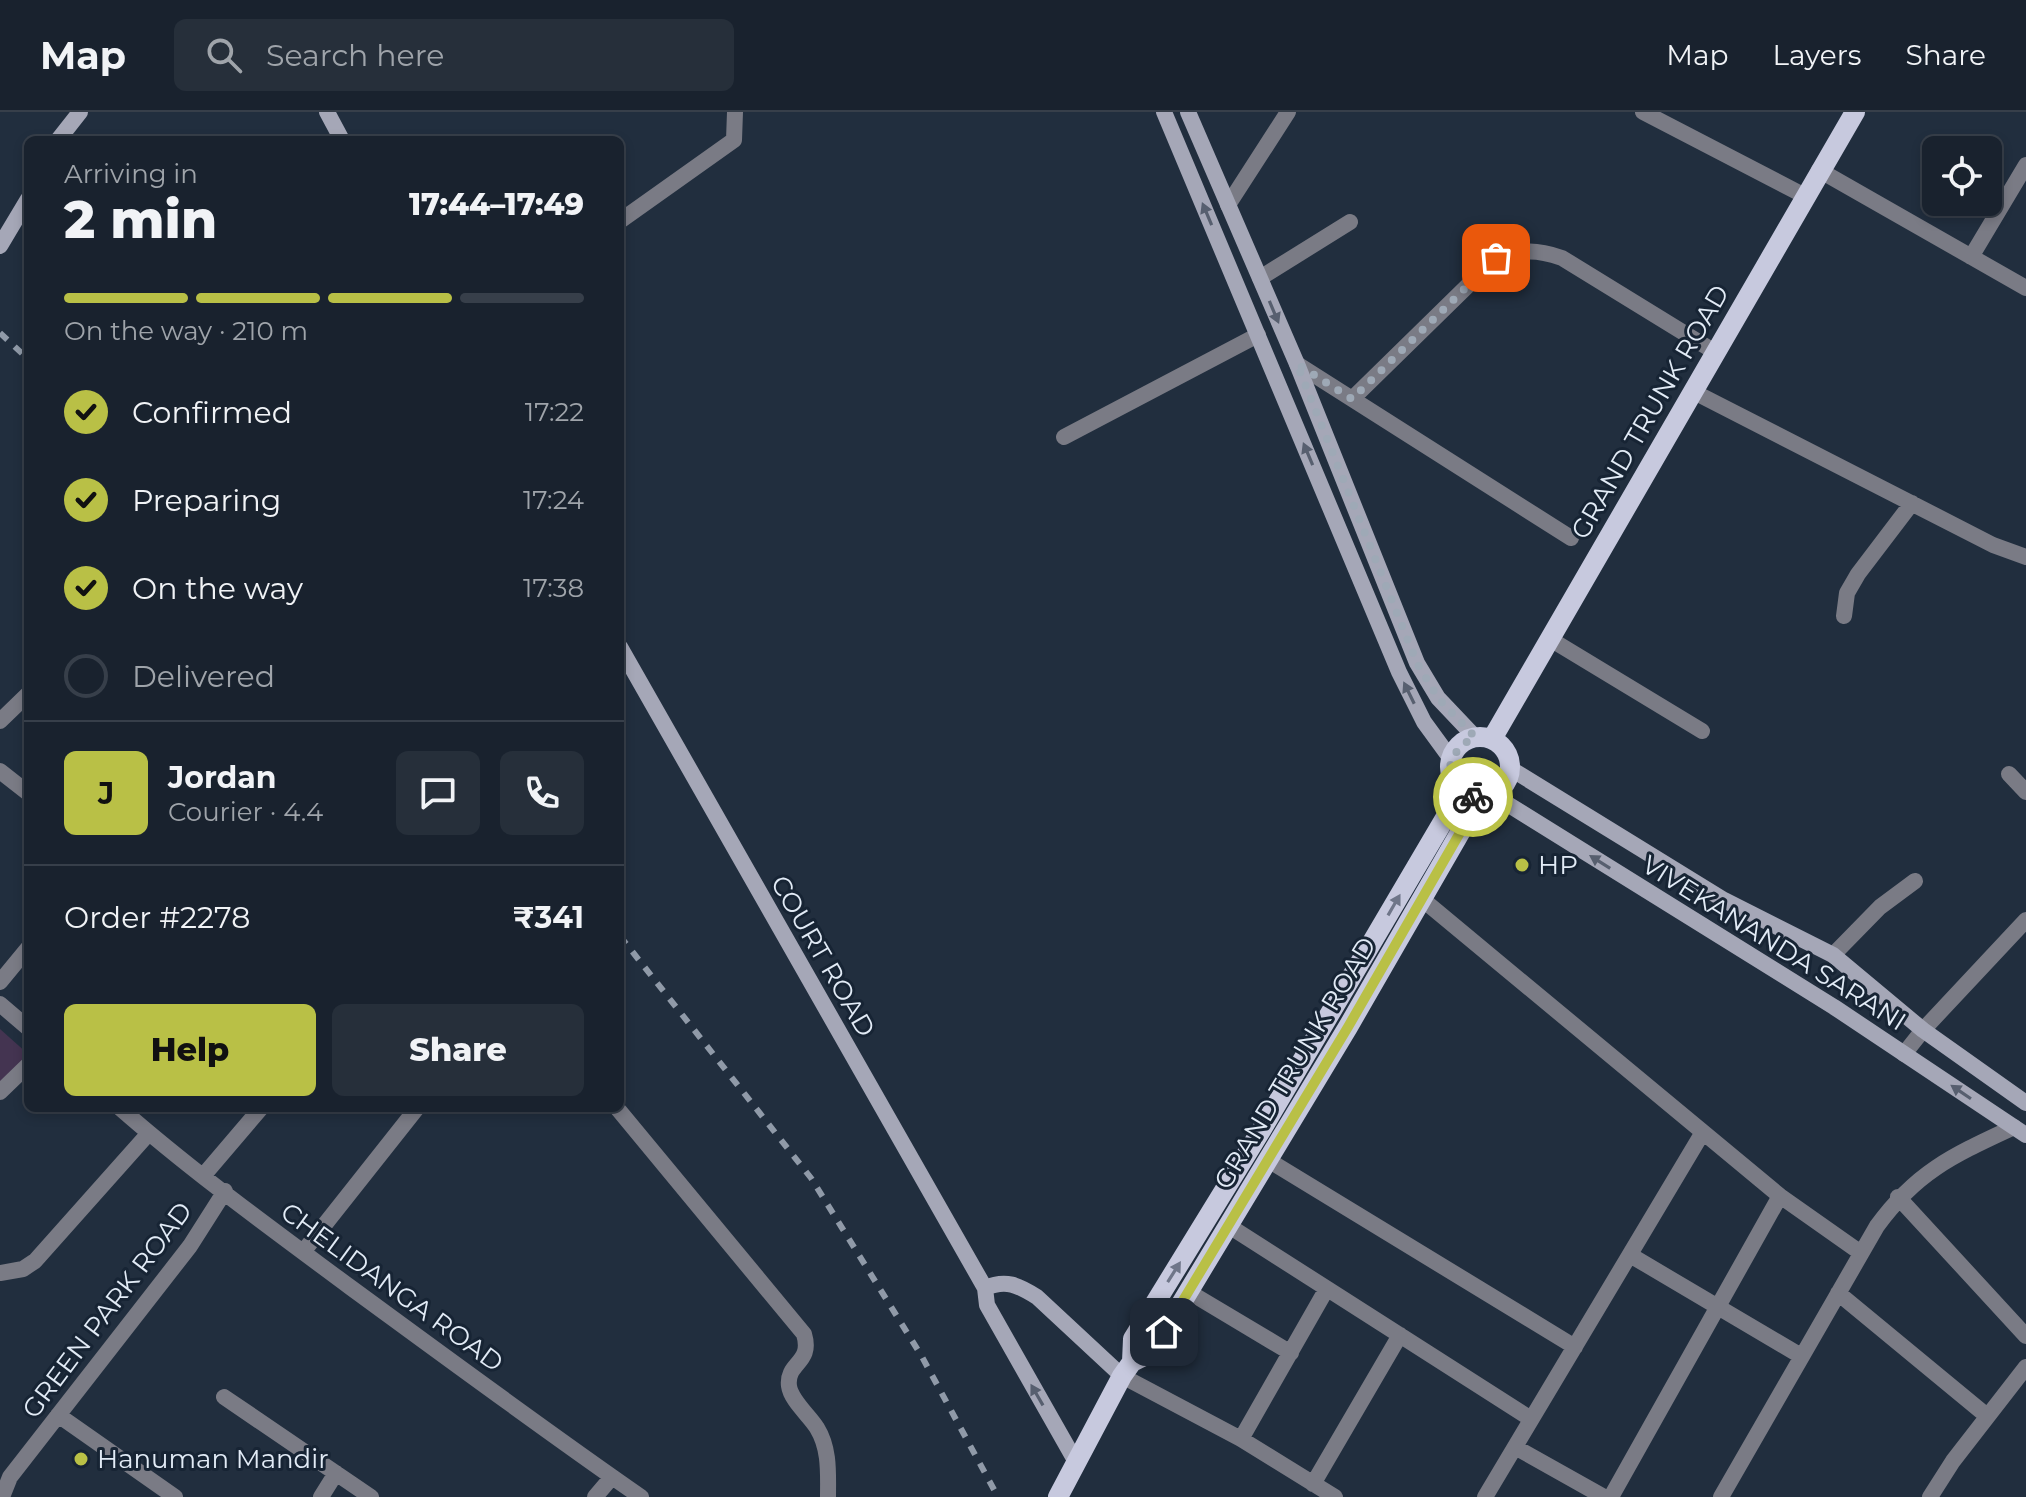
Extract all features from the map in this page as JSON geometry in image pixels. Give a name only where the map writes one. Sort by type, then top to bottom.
[{"type":"main road","name":"GRAND TRUNK ROAD","points":[[1451,759],[1460,744],[1484,738],[1550,639],[1855,112]]},
{"type":"main road","points":[[1484,738],[1506,751],[1511,769]]},
{"type":"main road","points":[[1451,759],[1453,782],[1461,791],[1487,797]]},
{"type":"main road","name":"GRAND TRUNK ROAD","points":[[1131,1374],[1152,1352],[1189,1292],[1422,899],[1487,797],[1506,785],[1511,769]]},
{"type":"main road","name":"GRAND TRUNK ROAD","points":[[1131,1374],[1133,1339],[1262,1129],[1461,791]]},
{"type":"main road","points":[[1058,1497],[1131,1374]]},
{"type":"street","points":[[61,136],[80,112]]},
{"type":"street","points":[[327,112],[340,136]]},
{"type":"street","points":[[624,218],[734,140],[735,112]]},
{"type":"street","points":[[1164,112],[1399,672],[1424,722],[1451,759]]},
{"type":"street","points":[[1188,112],[1297,364],[1417,663],[1438,698],[1484,738]]},
{"type":"street","points":[[1228,205],[1288,112]]},
{"type":"street","points":[[1643,112],[1805,196]]},
{"type":"street","points":[[1971,257],[2026,165]]},
{"type":"street","points":[[1819,170],[2026,288]]},
{"type":"street","points":[[0,246],[24,206]]},
{"type":"street","points":[[1260,278],[1350,222]]},
{"type":"street","points":[[1352,399],[1496,258],[1522,250],[1562,258],[1715,352]]},
{"type":"street","points":[[1064,437],[1258,335]]},
{"type":"street","points":[[1297,364],[1571,538]]},
{"type":"street","points":[[1692,391],[1993,545],[2026,557]]},
{"type":"street","points":[[1844,616],[1847,593],[1858,574],[1912,503]]},
{"type":"street","points":[[1550,639],[1702,731]]},
{"type":"street","name":"COURT ROAD","points":[[624,654],[985,1288],[987,1305],[1076,1462]]},
{"type":"street","points":[[0,721],[24,698]]},
{"type":"street","name":"VIVEKANANDA SARANI","points":[[1511,769],[1724,900],[1833,955],[1923,1030],[2026,1103]]},
{"type":"street","points":[[0,771],[24,790]]},
{"type":"street","points":[[2009,774],[2026,792]]},
{"type":"street","name":"VIVEKANANDA SARANI","points":[[1487,797],[1834,1007],[2020,1131]]},
{"type":"street","points":[[1833,955],[1880,907],[1915,881]]},
{"type":"street","points":[[1422,899],[1780,1196],[1861,1253]]},
{"type":"street","points":[[1904,1054],[2026,920]]},
{"type":"street","points":[[0,982],[24,953]]},
{"type":"street","points":[[0,1004],[24,1025]]},
{"type":"street","points":[[0,1092],[24,1069]]},
{"type":"street","name":"CHELIDANGA ROAD","points":[[125,1112],[203,1176],[458,1368],[641,1497]]},
{"type":"street","points":[[203,1176],[258,1112]]},
{"type":"street","points":[[303,1252],[414,1112]]},
{"type":"street","points":[[620,1112],[804,1334],[808,1346],[791,1374],[789,1387],[825,1443],[828,1497]]},
{"type":"street","points":[[1721,1497],[1861,1253],[1898,1197],[1934,1168],[2020,1131]]},
{"type":"street","points":[[1485,1497],[1703,1132]]},
{"type":"street","points":[[0,1273],[23,1269],[35,1261],[149,1133]]},
{"type":"street","points":[[1268,1160],[1575,1347]]},
{"type":"street","name":"GREEN PARK ROAD","points":[[2,1497],[10,1477],[190,1246],[225,1191]]},
{"type":"street","points":[[1611,1497],[1780,1196]]},
{"type":"street","points":[[1898,1197],[2026,1336]]},
{"type":"street","points":[[1229,1226],[1531,1419]]},
{"type":"street","points":[[1630,1255],[1801,1356]]},
{"type":"street","points":[[985,1288],[1001,1281],[1021,1287],[1131,1374],[1335,1497]]},
{"type":"street","points":[[1241,1439],[1326,1290]]},
{"type":"street","points":[[1189,1292],[1291,1353]]},
{"type":"street","points":[[1838,1293],[1987,1416]]},
{"type":"street","points":[[1313,1484],[1400,1335]]},
{"type":"street","points":[[1930,1497],[1953,1461],[2026,1367]]},
{"type":"street","points":[[224,1397],[371,1497]]},
{"type":"street","points":[[58,1415],[175,1497]]},
{"type":"street","points":[[1515,1447],[1604,1497]]},
{"type":"street","points":[[321,1497],[336,1473]]},
{"type":"street","points":[[595,1497],[612,1477]]},
{"type":"shaded area","points":[[0,1029],[24,1050],[24,1062],[0,1089]]},
{"type":"railway","points":[[0,333],[24,355]]},
{"type":"railway","points":[[624,941],[811,1178],[921,1355],[998,1497]]},
{"type":"way so far","points":[[1473,797],[1453,782],[1450,770],[1451,759],[1460,744],[1475,737],[1438,698],[1417,663],[1297,364],[1352,399],[1496,258]]},
{"type":"place","name":"HP","points":[[1522,865]]},
{"type":"place","name":"Hanuman Mandir","points":[[81,1459]]},
{"type":"route","points":[[1164,1332],[1348,1027],[1480,798],[1473,797]]}]
